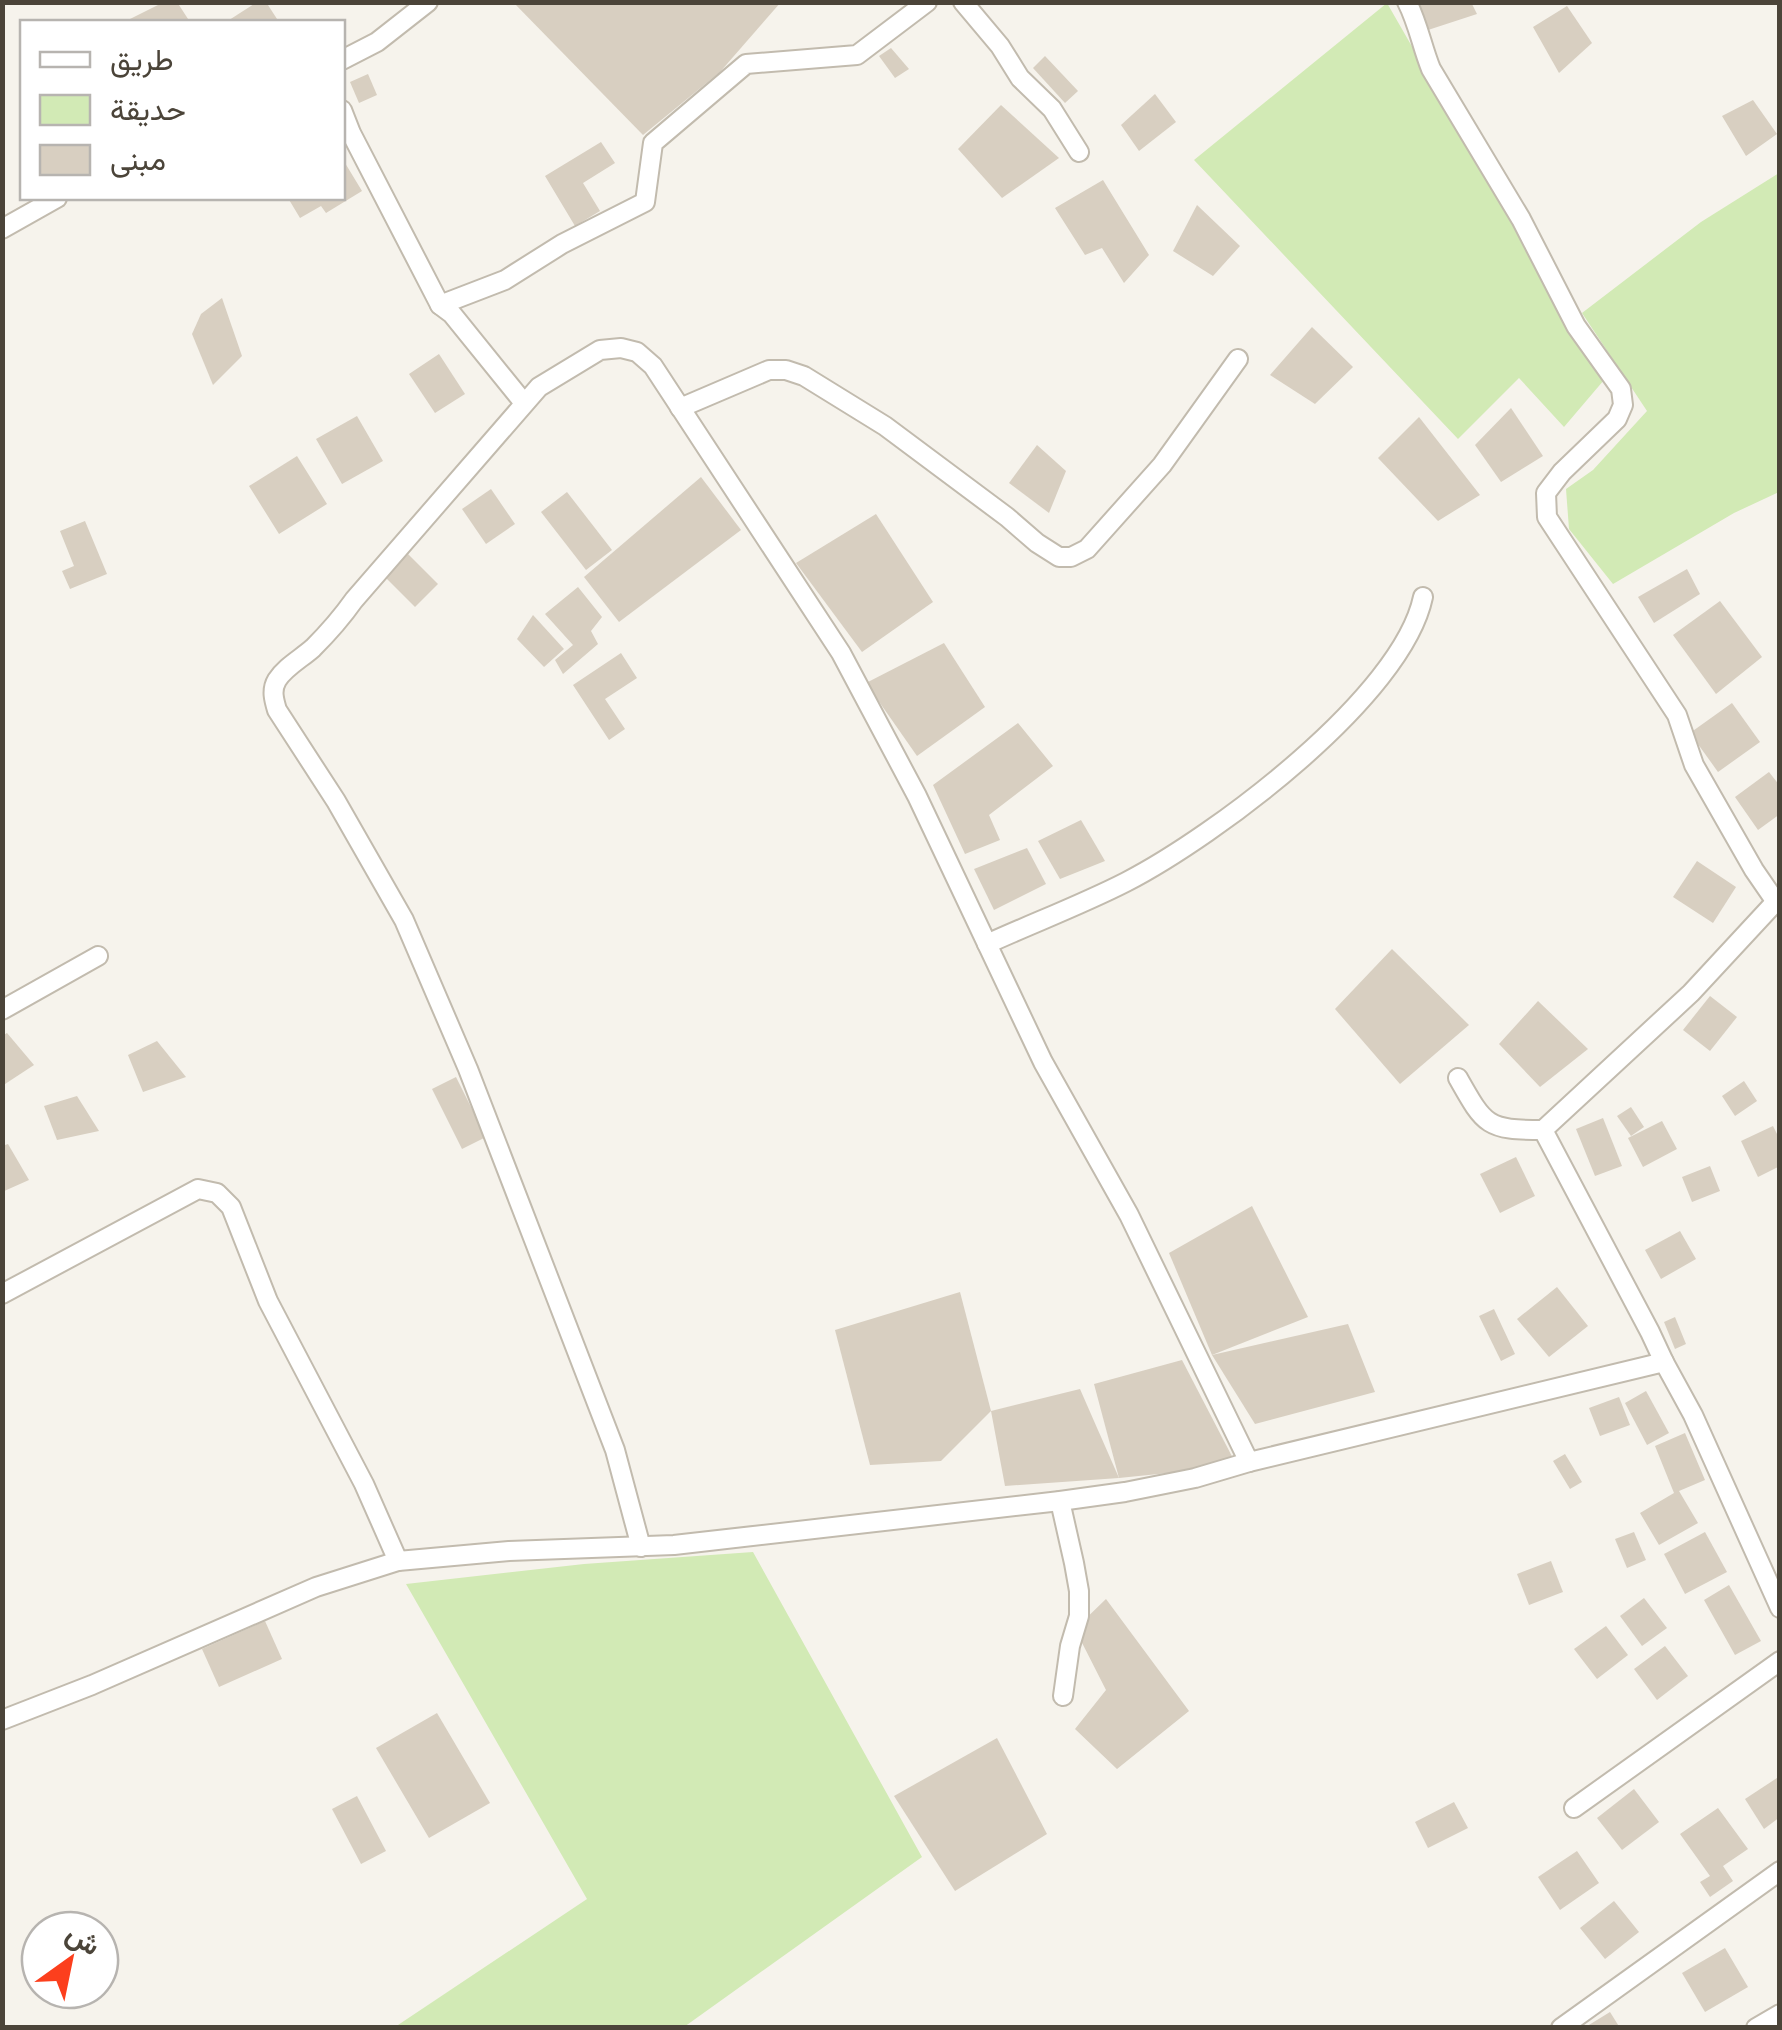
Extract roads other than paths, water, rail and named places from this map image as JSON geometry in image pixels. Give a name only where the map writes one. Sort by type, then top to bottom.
[{"type":"street","points":[[440,305],[504,280],[562,244],[645,202],[653,143],[746,64],[857,56],[927,2]]},
{"type":"street","points":[[963,2],[1000,46],[1020,78],[1052,109],[1079,152]]},
{"type":"street","points":[[1407,2],[1430,70],[1520,219],[1576,326],[1621,389],[1623,405],[1617,419],[1546,493],[1548,517],[1677,715],[1694,766],[1754,870],[1778,899],[1691,992],[1542,1130],[1505,1130],[1490,1124],[1458,1078]]},
{"type":"street","points":[[345,58],[377,42],[420,5]]},
{"type":"street","points":[[345,118],[440,305],[452,314],[524,403]]},
{"type":"street","points":[[2,229],[53,200]]},
{"type":"street","points":[[641,1547],[615,1450],[468,1069],[404,920],[336,801],[277,710],[273,694],[280,676],[338,623],[539,387],[600,350],[620,348],[637,352],[653,366],[841,653],[917,796],[1043,1062],[1129,1216],[1249,1462]]},
{"type":"street","points":[[680,408],[768,370],[804,376],[885,426],[1037,543],[1059,557],[1071,557],[1088,549],[1162,466],[1238,359]]},
{"type":"street","points":[[987,944],[1126,882],[1209,832],[1294,765],[1357,704],[1399,651],[1419,617],[1423,597]]},
{"type":"street","points":[[2,1010],[98,956]]},
{"type":"street","points":[[1542,1130],[1694,1415],[1780,1608]]},
{"type":"street","points":[[2,1294],[198,1190],[217,1193],[231,1207],[268,1301],[364,1484],[398,1561]]},
{"type":"street","points":[[2,1720],[92,1685],[316,1586],[398,1561],[509,1551],[674,1545],[1060,1502],[1160,1485],[1664,1362]]},
{"type":"street","points":[[1060,1502],[1076,1577],[1079,1616],[1063,1696]]},
{"type":"street","points":[[1574,1808],[1780,1662]]},
{"type":"street","points":[[1561,2028],[1780,1871]]},
{"type":"street","points":[[1756,2028],[1780,2014]]}]
